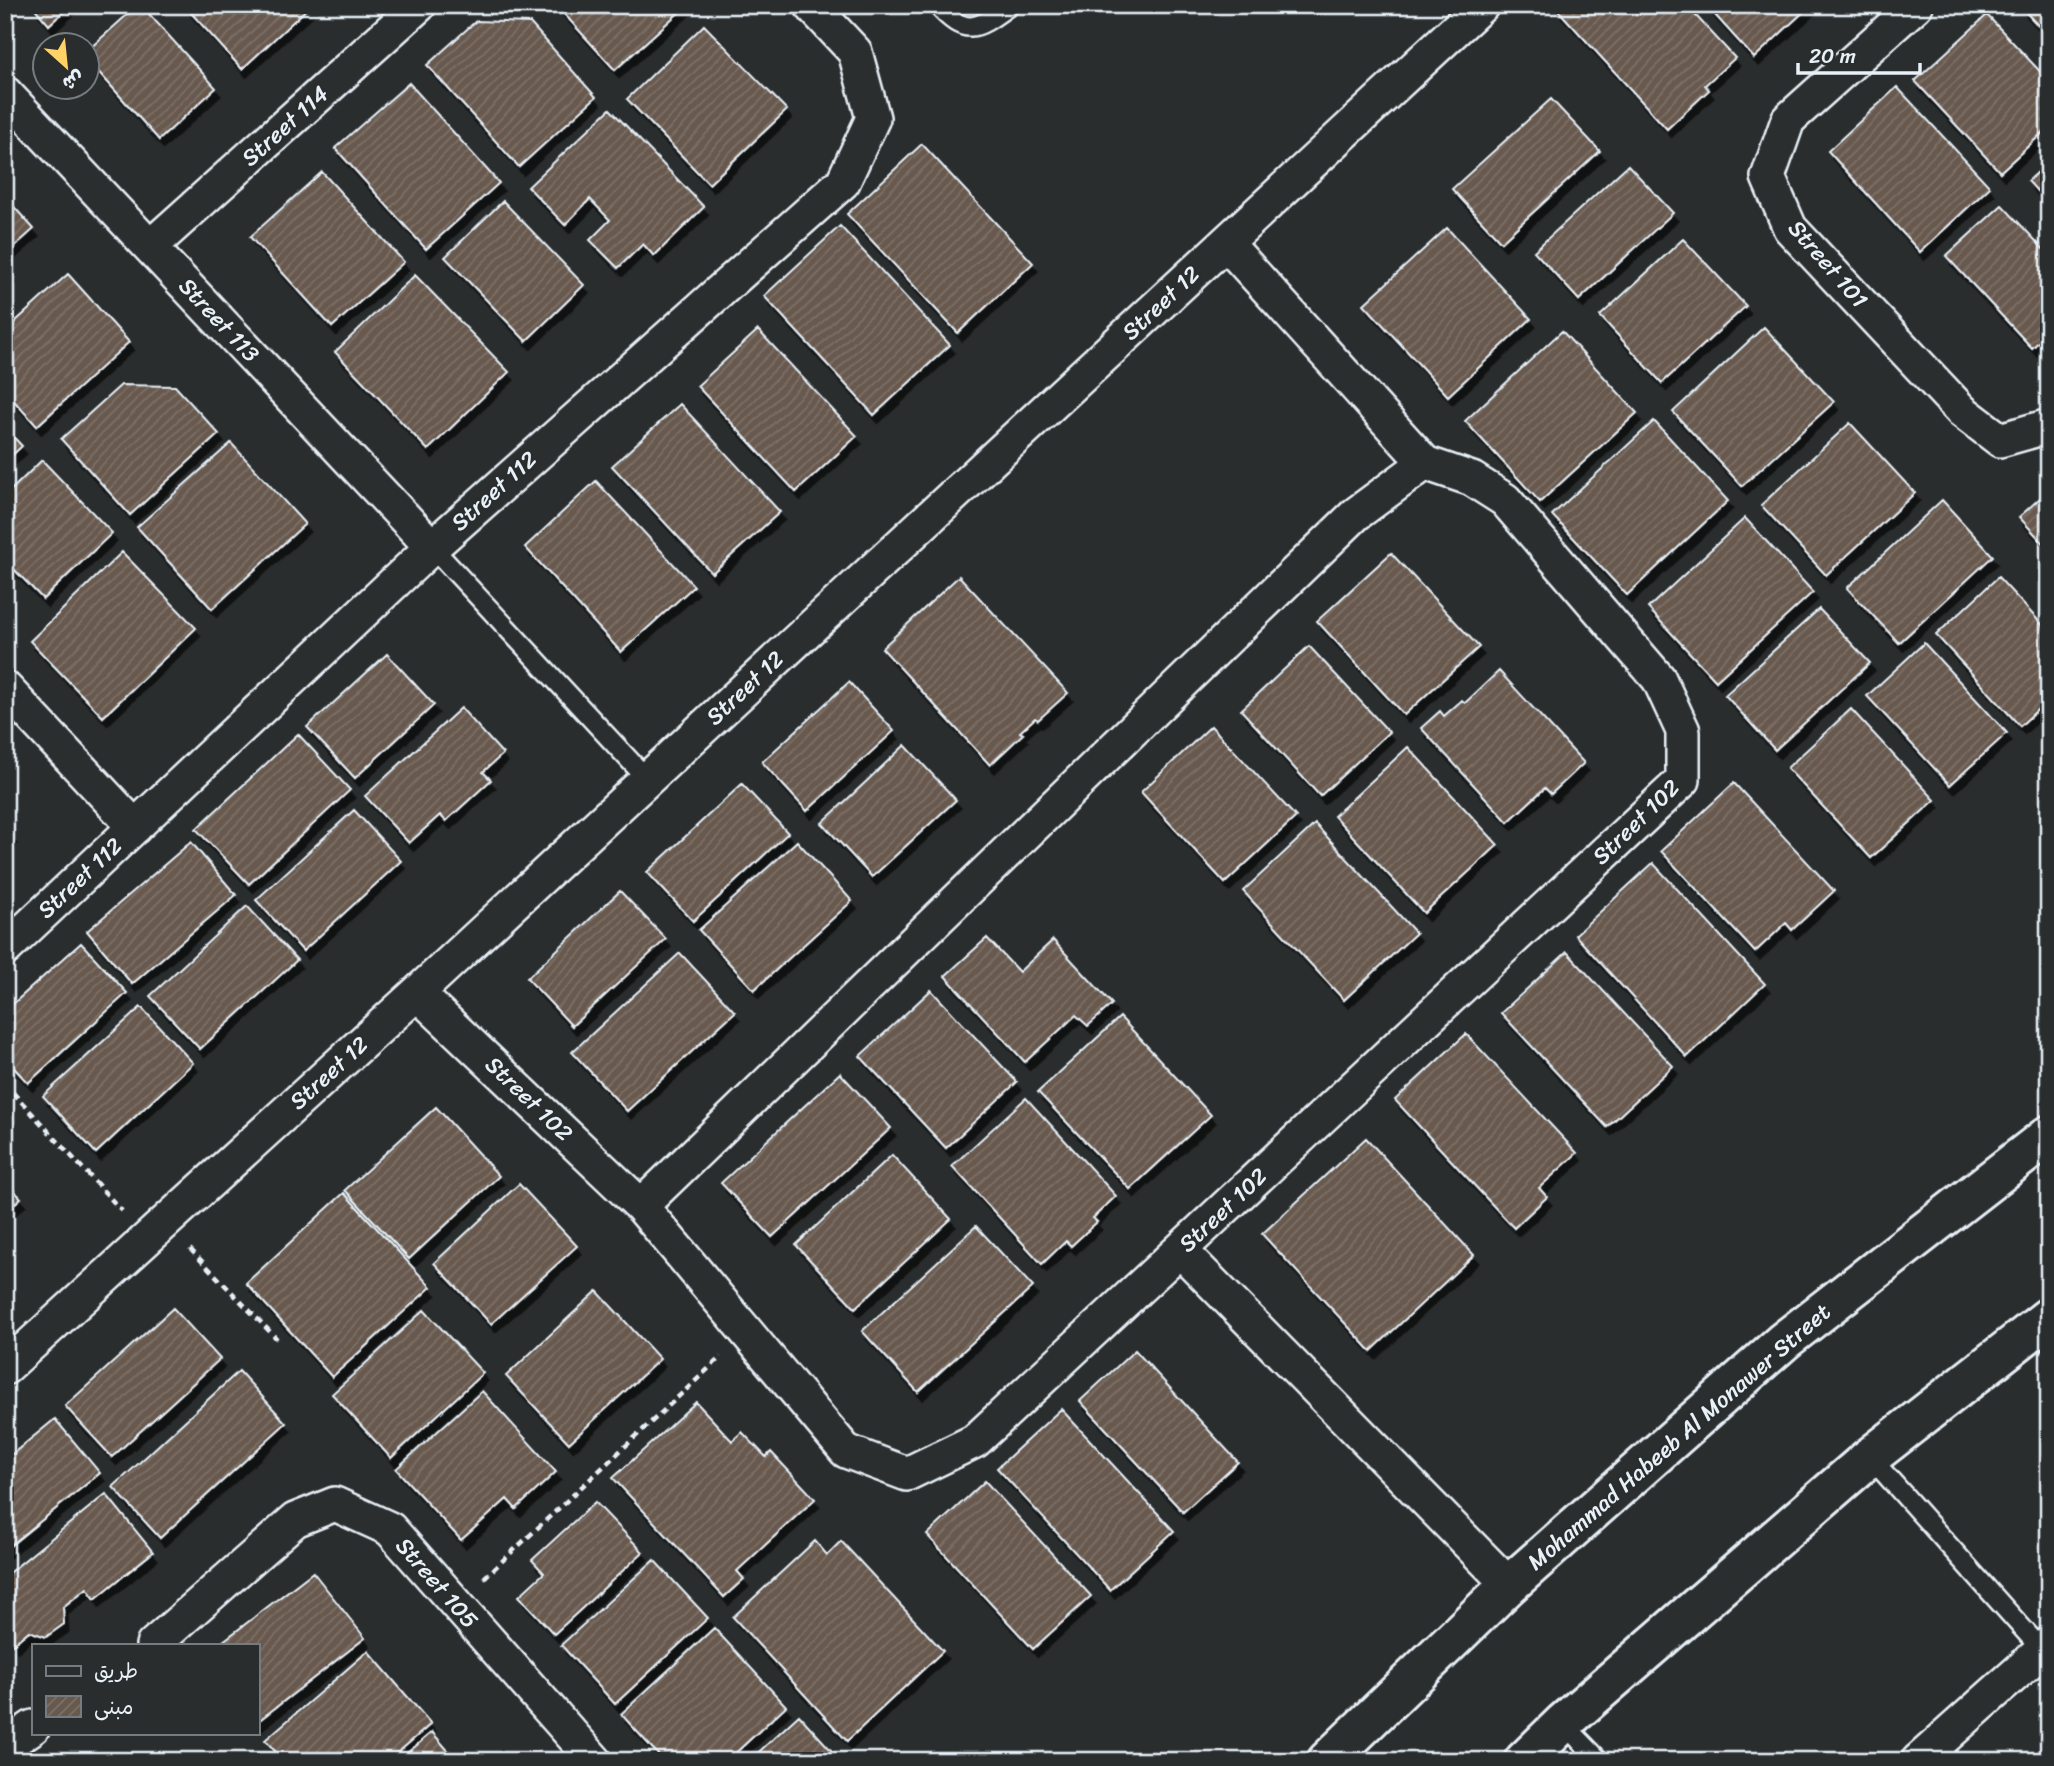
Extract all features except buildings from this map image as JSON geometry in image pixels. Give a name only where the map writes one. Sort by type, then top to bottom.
[{"type":"main road","name":"Mohammad Habeeb Al Monawer Street","points":[[1327,1761],[1509,1585],[1784,1341],[2049,1135]]},
{"type":"main road","points":[[1524,1761],[1563,1723],[1870,1457],[2049,1317]]},
{"type":"street","name":"Street 114","points":[[150,247],[419,5]]},
{"type":"street","name":"Street 112","points":[[5,949],[432,547],[843,181],[873,118],[855,52],[811,5]]},
{"type":"street","name":"Street 12","points":[[5,1368],[417,993],[1482,5]]},
{"type":"street","name":"Street 101","points":[[1916,5],[1788,120],[1768,177],[1790,228],[1962,411],[2000,440],[2049,426]]},
{"type":"street","name":"Street 113","points":[[5,93],[432,547]]},
{"type":"street","points":[[641,1206],[1356,514],[1425,463],[1226,243]]},
{"type":"street","name":"Street 102","points":[[417,993],[641,1206],[846,1451],[907,1474],[975,1441],[1683,780],[1683,731],[1659,679],[1505,500],[1472,479],[1425,463]]},
{"type":"street","points":[[5,688],[135,827]]},
{"type":"street","points":[[1180,1250],[1509,1585]]},
{"type":"street","name":"Street 105","points":[[154,1644],[295,1520],[335,1504],[390,1529],[595,1761]]},
{"type":"street","points":[[1919,1761],[2045,1647]]},
{"type":"street","points":[[5,1746],[32,1728]]},
{"type":"lane","points":[[937,5],[950,21],[966,26],[981,26],[1010,5]]},
{"type":"lane","points":[[432,547],[647,779]]},
{"type":"lane","points":[[1870,1457],[2045,1647]]},
{"type":"lane","points":[[1563,1723],[1600,1761]]},
{"type":"path","points":[[5,1084],[157,1232],[277,1339]]},
{"type":"path","points":[[456,1605],[747,1333]]}]
